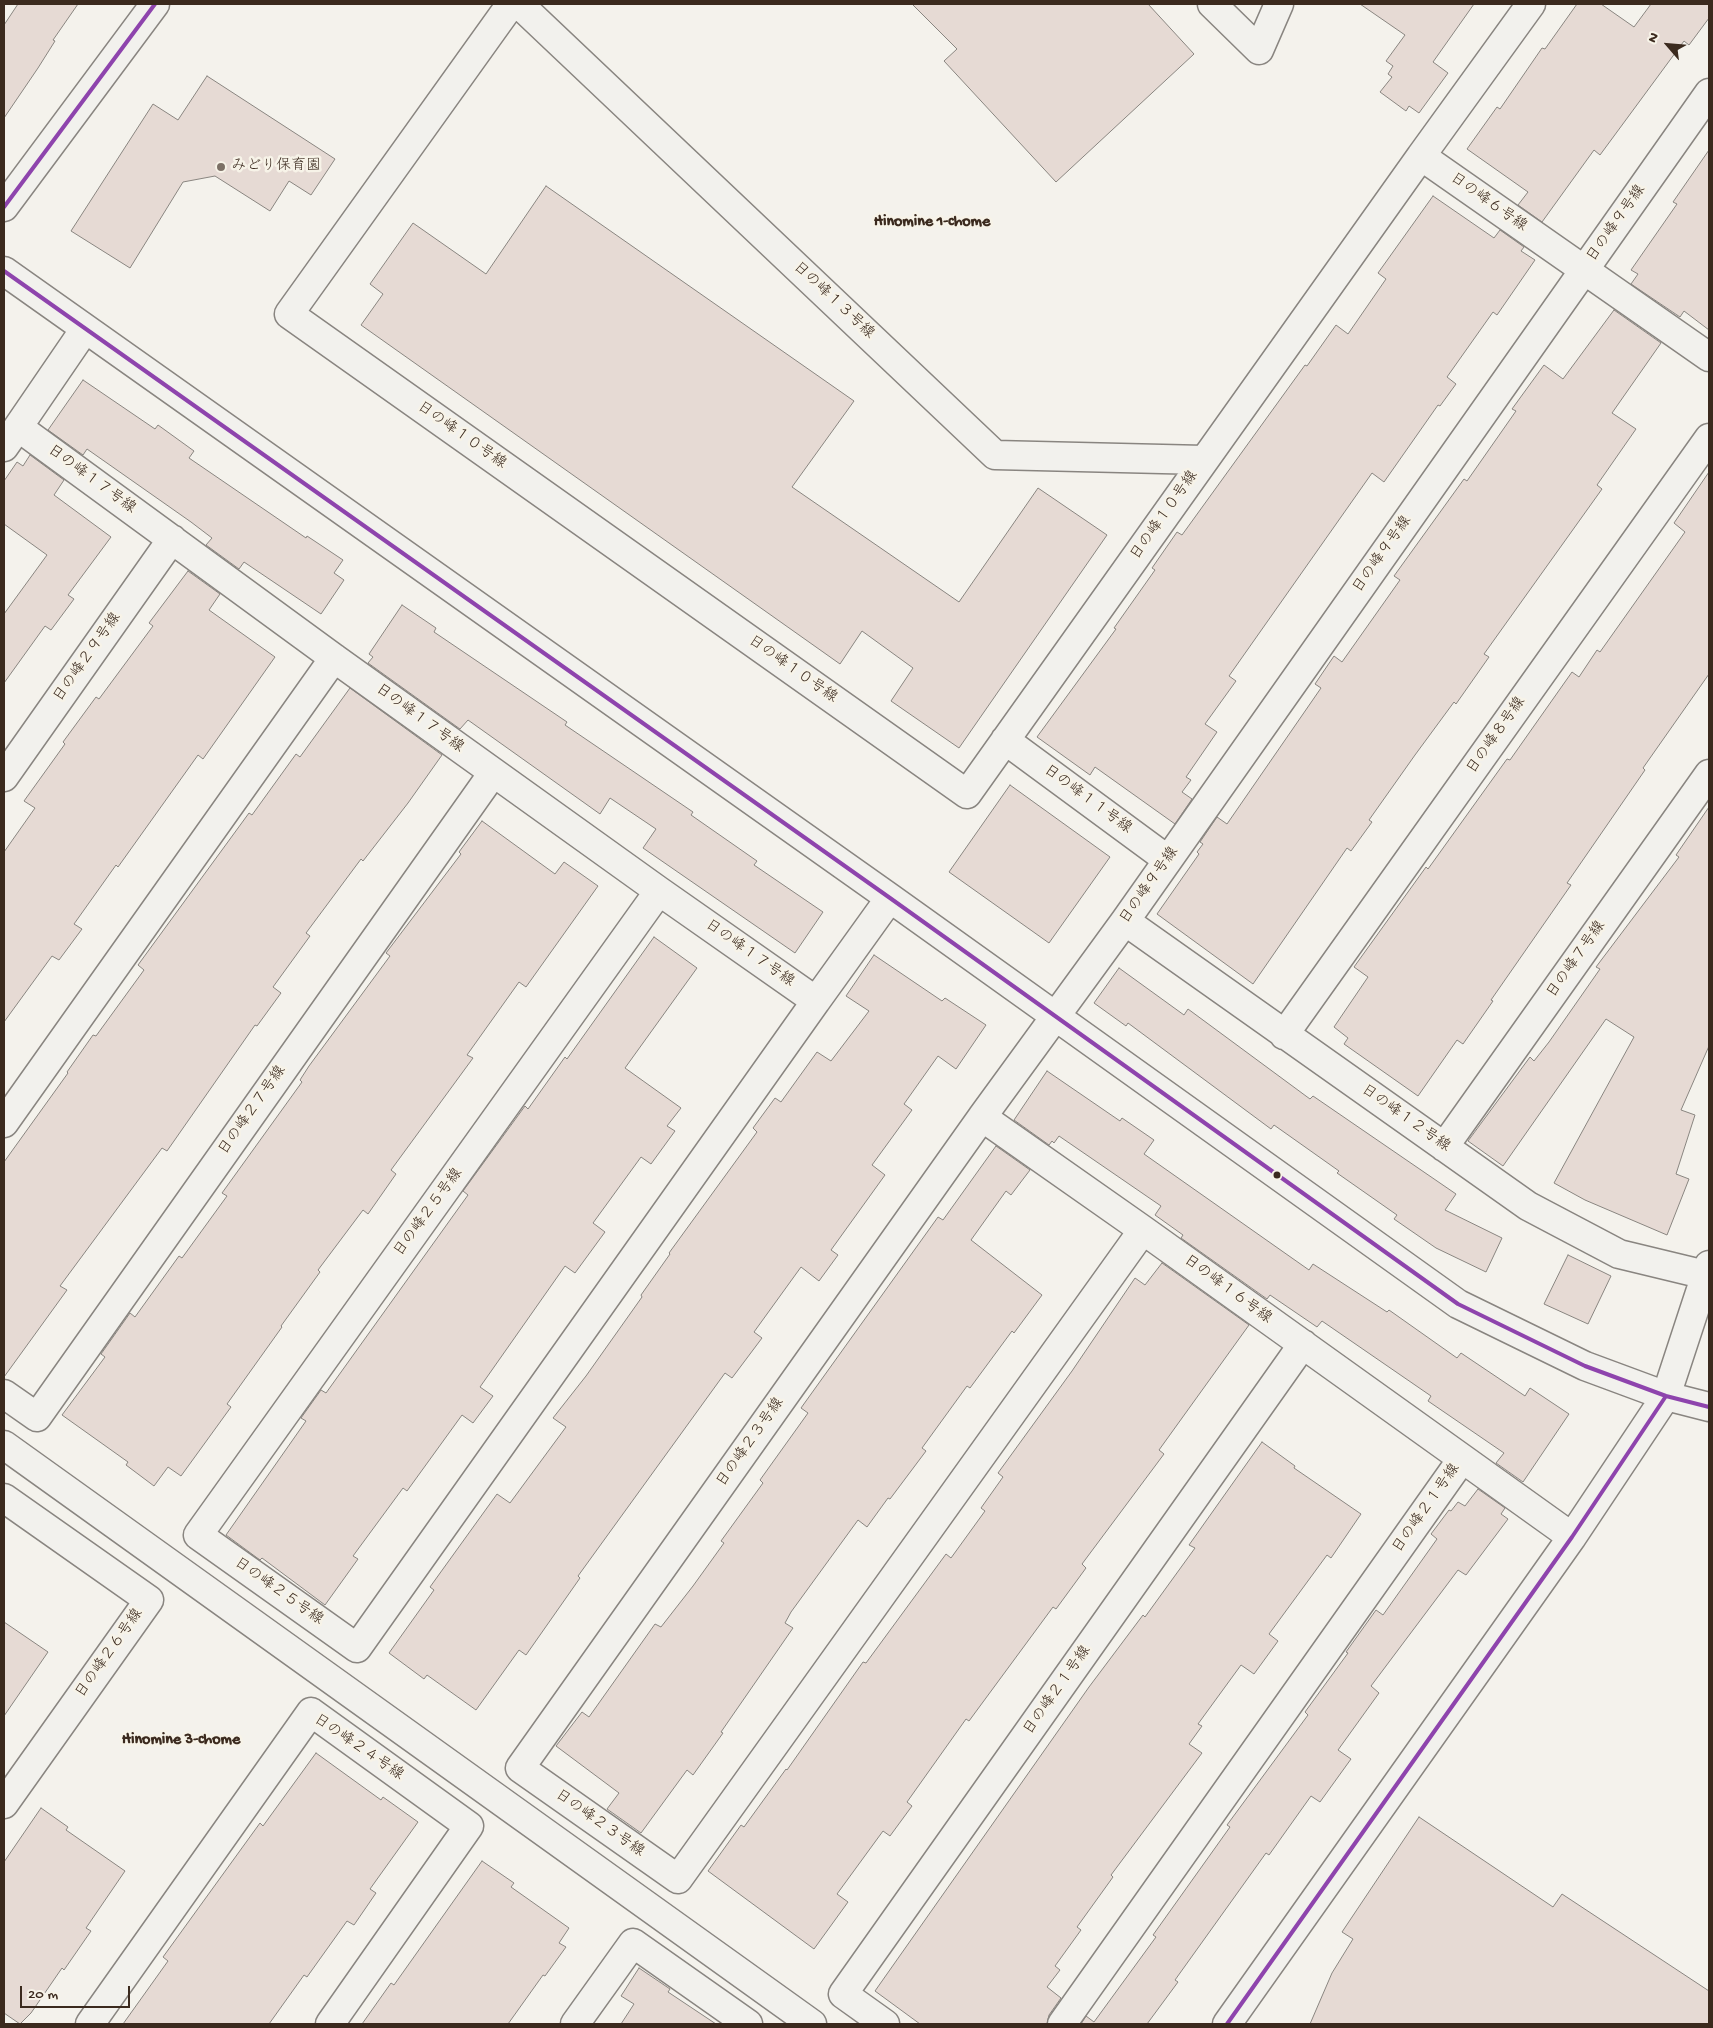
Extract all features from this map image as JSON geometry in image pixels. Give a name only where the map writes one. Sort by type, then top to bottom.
[{"type":"street","points":[[4,207],[155,4]]},
{"type":"street","name":"日の峰１０号線","points":[[511,4],[289,314],[967,794],[1421,156]]},
{"type":"street","name":"日の峰１３号線","points":[[519,4],[995,455],[1204,460]]},
{"type":"street","points":[[1212,4],[1259,50],[1279,4]]},
{"type":"street","points":[[1421,156],[1531,4]]},
{"type":"street","name":"日の峰９号線","points":[[1056,1016],[1709,93]]},
{"type":"street","name":"日の峰６号線","points":[[1421,156],[1709,357]]},
{"type":"street","points":[[4,271],[890,898],[1458,1304],[1585,1366],[1666,1396],[1709,1407]]},
{"type":"street","name":"日の峰１７号線","points":[[86,329],[11,437],[172,540],[659,892],[816,1001]]},
{"type":"street","name":"日の峰８号線","points":[[1284,1035],[1709,438]]},
{"type":"street","name":"日の峰２９号線","points":[[4,777],[172,540]]},
{"type":"street","points":[[4,1123],[334,658]]},
{"type":"street","name":"日の峰１１号線","points":[[1005,740],[1168,860]]},
{"type":"street","name":"日の峰２７号線","points":[[4,1394],[37,1417],[493,772]]},
{"type":"street","name":"日の峰７号線","points":[[1444,1147],[1709,774]]},
{"type":"street","name":"日の峰２５号線","points":[[659,892],[198,1535],[357,1648],[816,1001]]},
{"type":"street","points":[[816,1001],[890,898]]},
{"type":"street","name":"日の峰１２号線","points":[[1125,921],[1528,1206],[1619,1254],[1708,1270]]},
{"type":"street","points":[[982,1117],[1056,1016]]},
{"type":"street","name":"日の峰２３号線","points":[[982,1117],[520,1768],[678,1879],[1143,1230]]},
{"type":"street","name":"日の峰１６号線","points":[[982,1117],[1572,1537]]},
{"type":"street","points":[[1227,2024],[1572,1537],[1666,1396],[1708,1270]]},
{"type":"street","name":"日の峰２１号線","points":[[885,2024],[843,1994],[1303,1344]]},
{"type":"street","points":[[4,1445],[812,2024]]},
{"type":"street","name":"日の峰２１号線","points":[[1062,2024],[1462,1459]]},
{"type":"street","name":"日の峰２６号線","points":[[4,1498],[149,1600],[4,1804]]},
{"type":"street","name":"日の峰２４号線","points":[[90,2024],[311,1712],[469,1826],[330,2024]]},
{"type":"street","points":[[575,2024],[633,1943],[748,2024]]},
{"type":"building","points":[[18,4],[78,4],[4,118],[4,25]]},
{"type":"building","points":[[912,4],[1148,4],[1194,54],[1056,182],[944,61],[957,49]]},
{"type":"building","points":[[1360,4],[1474,4],[1433,62],[1448,73],[1419,113],[1409,106],[1406,111],[1380,92],[1392,77],[1388,74],[1393,66],[1386,61],[1405,35]]},
{"type":"building","points":[[1577,4],[1601,4],[1634,27],[1651,4],[1709,4],[1709,18],[1689,45],[1684,41],[1600,155],[1594,150],[1542,222],[1518,205],[1528,192],[1467,149],[1497,107],[1500,109],[1542,48],[1545,49]]},
{"type":"building","name":"みどり保育園","points":[[207,76],[335,159],[311,195],[289,181],[270,211],[215,176],[183,182],[130,268],[71,231],[153,104],[178,120]]},
{"type":"building","points":[[1709,150],[1709,330],[1684,311],[1680,317],[1631,284],[1638,274],[1631,270],[1677,204],[1673,202]]},
{"type":"building","points":[[546,186],[854,401],[792,487],[959,602],[1038,488],[1107,535],[959,748],[891,701],[913,668],[862,631],[840,664],[361,325],[383,294],[370,284],[413,223],[486,274]]},
{"type":"building","points":[[1433,196],[1494,238],[1500,230],[1524,247],[1521,251],[1535,260],[1497,315],[1493,312],[1447,377],[1456,384],[1440,406],[1438,405],[1384,482],[1372,473],[1229,676],[1236,681],[1205,724],[1217,732],[1186,777],[1191,780],[1182,792],[1192,799],[1175,824],[1095,767],[1090,775],[1037,737],[1116,629],[1114,628],[1155,570],[1152,568],[1177,532],[1182,535],[1305,365],[1307,366],[1336,325],[1348,334],[1386,279],[1378,273]]},
{"type":"building","points":[[1614,310],[1661,343],[1612,413],[1636,429],[1597,485],[1602,489],[1484,654],[1489,657],[1456,704],[1454,702],[1415,755],[1369,820],[1372,822],[1351,851],[1347,848],[1253,984],[1157,914],[1199,854],[1197,852],[1203,844],[1200,842],[1217,817],[1227,824],[1321,688],[1315,684],[1334,656],[1342,662],[1400,580],[1394,576],[1464,479],[1467,481],[1516,411],[1512,409],[1544,365],[1563,379]]},
{"type":"building","points":[[83,380],[155,429],[158,425],[194,451],[189,458],[306,538],[307,536],[343,560],[334,573],[344,580],[321,614],[244,562],[239,569],[206,545],[212,538],[191,522],[87,449],[83,455],[48,430]]},
{"type":"building","points":[[30,455],[64,480],[54,495],[111,537],[68,595],[74,599],[51,630],[45,626],[4,683],[4,614],[47,555],[4,524],[4,481],[17,462],[23,466]]},
{"type":"building","points":[[1709,472],[1709,674],[1643,768],[1645,770],[1567,883],[1571,885],[1491,1000],[1493,1001],[1463,1044],[1457,1040],[1418,1096],[1344,1044],[1348,1038],[1334,1027],[1368,977],[1354,967],[1426,867],[1428,869],[1507,759],[1510,760],[1572,672],[1579,677],[1597,650],[1600,652],[1685,532],[1674,523]]},
{"type":"building","points":[[188,571],[220,594],[209,610],[275,657],[203,759],[198,755],[118,867],[116,865],[74,924],[82,929],[59,960],[52,956],[4,1022],[4,852],[35,808],[24,801],[65,744],[63,742],[96,697],[99,699],[153,626],[149,623]]},
{"type":"building","points":[[402,605],[436,628],[434,632],[567,722],[565,725],[693,812],[691,815],[757,861],[754,865],[823,912],[795,953],[643,848],[656,829],[610,798],[600,814],[468,720],[460,729],[368,663],[373,657],[369,654]]},
{"type":"building","points":[[350,688],[442,755],[408,803],[363,861],[361,859],[306,933],[310,936],[273,987],[281,993],[257,1026],[255,1025],[167,1151],[162,1148],[60,1286],[67,1290],[4,1377],[4,1162],[93,1035],[96,1036],[144,970],[138,965],[249,813],[252,815],[296,754],[300,757]]},
{"type":"building","points":[[1010,785],[1110,857],[1049,943],[949,872]]},
{"type":"building","points":[[1709,807],[1709,1046],[1681,1110],[1695,1115],[1676,1174],[1689,1179],[1667,1235],[1585,1200],[1554,1183],[1634,1037],[1606,1019],[1503,1166],[1468,1141],[1530,1057],[1534,1061],[1549,1042],[1600,969],[1596,967],[1679,857],[1676,855]]},
{"type":"building","points":[[482,821],[555,874],[564,862],[598,886],[526,987],[519,982],[467,1055],[473,1058],[391,1170],[396,1174],[368,1214],[363,1210],[318,1270],[320,1272],[227,1404],[231,1407],[181,1476],[168,1467],[154,1486],[126,1465],[128,1462],[62,1415],[105,1357],[101,1354],[130,1313],[135,1317],[179,1256],[182,1258],[227,1196],[222,1193],[302,1082],[300,1080],[309,1066],[390,956],[386,953],[461,854],[459,852]]},
{"type":"building","points":[[654,937],[697,968],[625,1068],[681,1108],[667,1126],[675,1131],[651,1164],[641,1157],[593,1223],[605,1232],[575,1273],[565,1266],[480,1387],[493,1396],[473,1423],[462,1415],[407,1491],[403,1488],[353,1556],[358,1559],[325,1605],[262,1558],[260,1560],[226,1535],[306,1421],[301,1418],[321,1390],[326,1393],[468,1195],[463,1191],[525,1106],[528,1109],[565,1057],[567,1059]]},
{"type":"building","points":[[874,955],[942,1001],[945,998],[986,1025],[956,1069],[938,1056],[904,1104],[912,1110],[872,1165],[885,1175],[831,1250],[838,1255],[819,1281],[801,1267],[754,1332],[762,1338],[732,1378],[725,1373],[578,1576],[580,1578],[526,1655],[519,1650],[476,1710],[427,1675],[424,1679],[389,1653],[434,1590],[430,1587],[497,1494],[510,1503],[566,1427],[553,1418],[586,1376],[642,1297],[641,1295],[669,1253],[757,1132],[753,1128],[775,1098],[781,1102],[817,1052],[831,1061],[869,1011],[846,996]]},
{"type":"building","points":[[1119,968],[1184,1015],[1188,1009],[1310,1099],[1313,1096],[1456,1194],[1445,1210],[1502,1238],[1486,1272],[1436,1248],[1394,1219],[1397,1215],[1337,1173],[1339,1171],[1274,1125],[1271,1129],[1128,1023],[1126,1026],[1094,1003]]},
{"type":"building","points":[[1047,1071],[1120,1121],[1122,1118],[1154,1140],[1144,1154],[1309,1270],[1313,1264],[1387,1312],[1389,1310],[1457,1358],[1461,1353],[1525,1396],[1530,1388],[1569,1414],[1523,1482],[1496,1463],[1504,1453],[1428,1401],[1431,1396],[1322,1321],[1317,1327],[1270,1295],[1267,1299],[1181,1238],[1183,1235],[1155,1215],[1161,1206],[1059,1136],[1054,1143],[1052,1141],[1049,1145],[1014,1120]]},
{"type":"building","points":[[996,1146],[1030,1170],[1011,1195],[1006,1191],[971,1240],[1042,1295],[1014,1333],[1012,1331],[970,1388],[967,1386],[922,1448],[926,1451],[890,1499],[888,1498],[867,1527],[858,1520],[791,1612],[785,1623],[793,1628],[721,1732],[723,1733],[693,1775],[687,1770],[641,1833],[607,1809],[619,1793],[556,1746],[582,1712],[589,1717],[655,1624],[661,1627],[693,1586],[724,1543],[721,1541],[763,1483],[760,1480],[808,1413],[801,1408],[938,1217],[943,1220]]},
{"type":"building","points":[[1568,1255],[1611,1276],[1588,1324],[1544,1304]]},
{"type":"building","points":[[1162,1263],[1249,1325],[1159,1450],[1164,1454],[1082,1564],[1086,1568],[1056,1609],[1053,1607],[969,1721],[966,1719],[907,1802],[912,1806],[890,1836],[883,1831],[837,1894],[848,1902],[814,1949],[708,1871],[741,1825],[744,1827],[787,1770],[863,1662],[866,1663],[946,1554],[951,1558],[985,1511],[981,1508],[1003,1477],[998,1473],[1072,1371],[1135,1278],[1145,1285]]},
{"type":"building","points":[[1262,1442],[1295,1466],[1294,1468],[1361,1514],[1331,1558],[1327,1555],[1269,1634],[1278,1641],[1254,1674],[1241,1665],[1198,1724],[1202,1726],[1189,1744],[1202,1753],[1111,1875],[1113,1877],[1077,1927],[1081,1930],[1055,1966],[1060,1970],[1047,1987],[1061,1998],[1049,2015],[1047,2024],[920,2024],[875,1991],[1089,1687],[1143,1615],[1145,1617],[1195,1548],[1189,1545]]},
{"type":"building","points":[[1478,1489],[1505,1508],[1501,1514],[1508,1519],[1466,1575],[1458,1570],[1371,1686],[1379,1693],[1338,1750],[1351,1759],[1320,1802],[1311,1796],[1269,1855],[1266,1853],[1175,1980],[1178,1982],[1147,2024],[1081,2024],[1086,2016],[1094,2022],[1156,1937],[1153,1935],[1230,1827],[1227,1825],[1308,1715],[1305,1712],[1348,1653],[1346,1652],[1376,1610],[1383,1615],[1437,1539],[1431,1534],[1449,1510],[1451,1511],[1458,1502],[1465,1506]]},
{"type":"building","points":[[4,1622],[48,1652],[4,1716]]},
{"type":"building","points":[[316,1753],[381,1800],[383,1797],[418,1822],[370,1889],[376,1893],[354,1925],[347,1921],[307,1977],[304,1975],[269,2024],[123,2024],[168,1961],[163,1957],[260,1823],[263,1826]]},
{"type":"building","points":[[41,1808],[68,1827],[66,1830],[125,1871],[86,1928],[91,1931],[64,1970],[62,1968],[31,2013],[20,2024],[4,2013],[4,1862]]},
{"type":"building","points":[[1419,1817],[1553,1907],[1562,1894],[1709,1991],[1709,2024],[1310,2024],[1332,1973],[1353,1939],[1342,1932]]},
{"type":"building","points":[[482,1861],[514,1883],[511,1887],[569,1928],[559,1943],[566,1947],[545,1976],[543,1975],[508,2024],[362,2024],[391,1983],[394,1985]]},
{"type":"building","points":[[639,1968],[670,1989],[668,1992],[716,2024],[621,2024],[634,2004],[621,1996]]},
{"type":"transit line","points":[[4,207],[155,4]]},
{"type":"transit line","points":[[4,271],[890,898],[1458,1304],[1585,1366],[1666,1396],[1709,1407]]},
{"type":"transit line","points":[[1227,2024],[1572,1537],[1666,1396]]},
{"type":"place","name":"みどり保育園","points":[[221,167]]},
{"type":"district","name":"Hinomine 1-chome","points":[[932,223]]},
{"type":"district","name":"Hinomine 3-chome","points":[[181,1741]]}]
